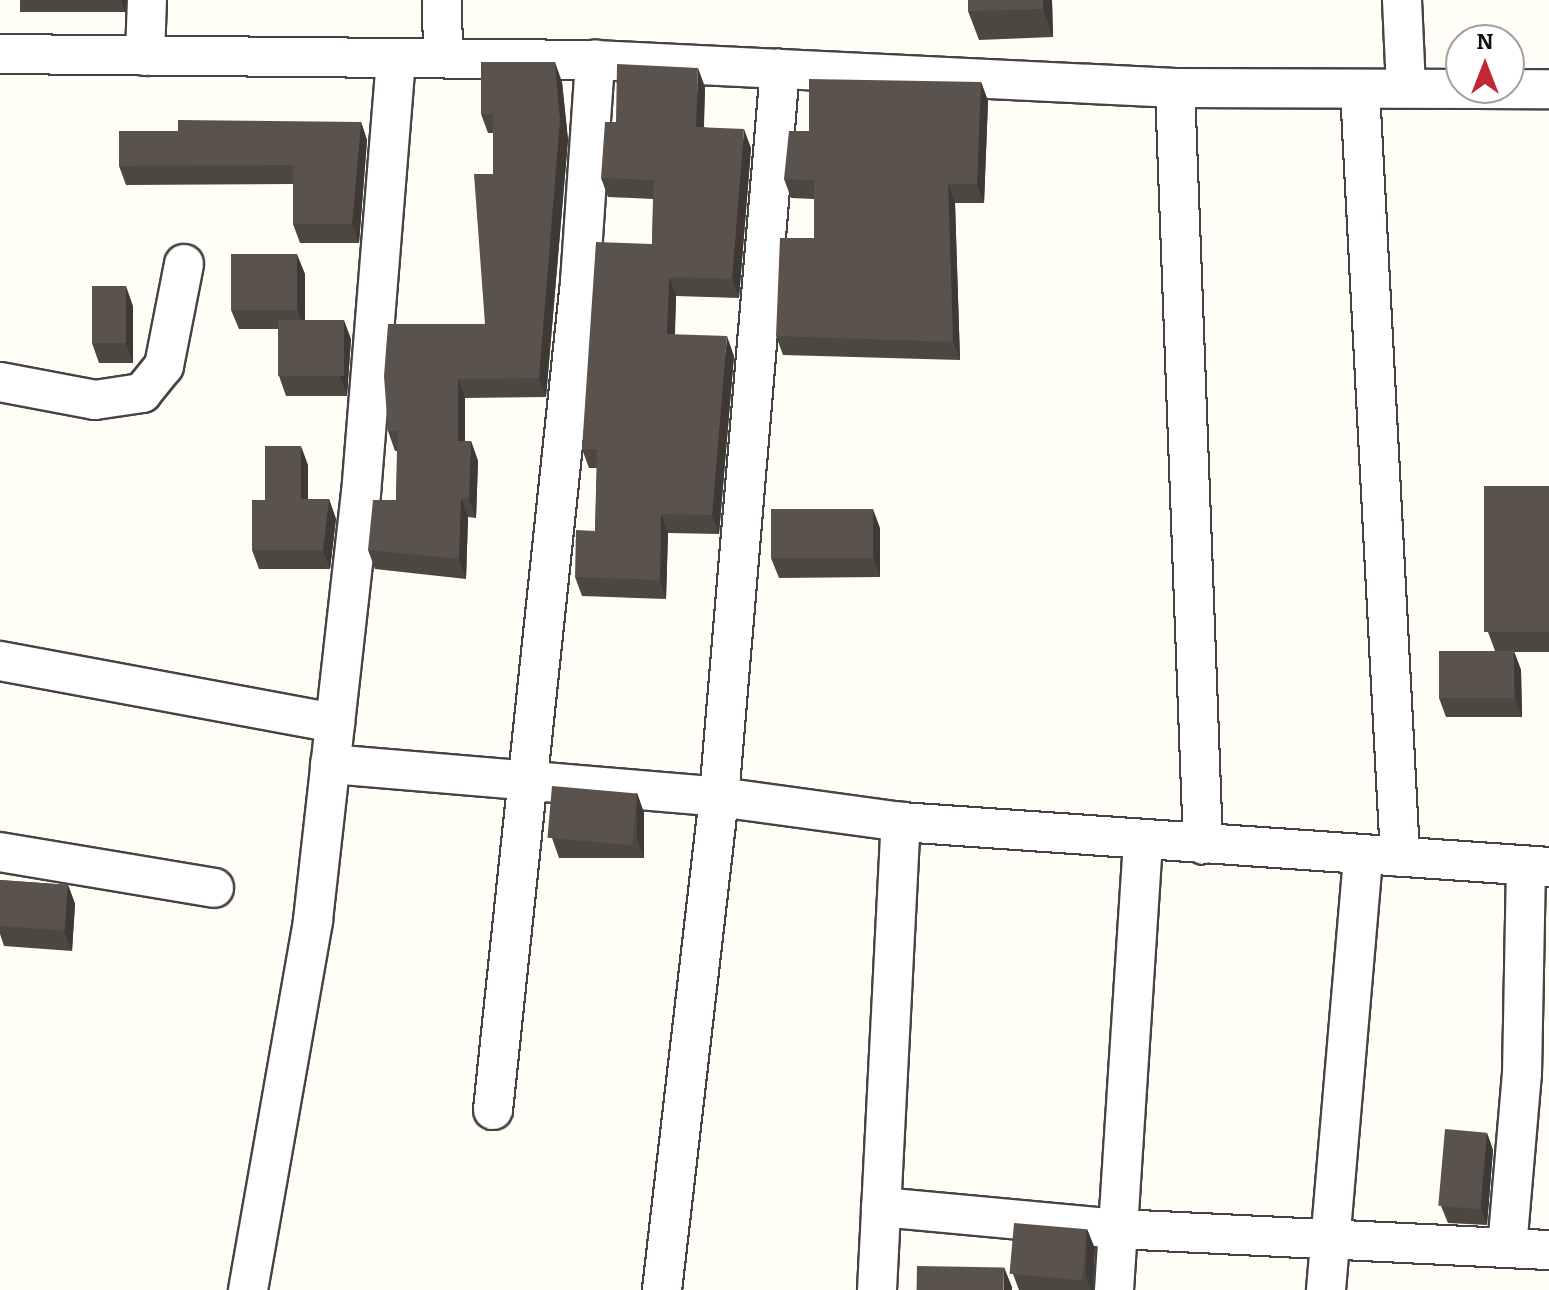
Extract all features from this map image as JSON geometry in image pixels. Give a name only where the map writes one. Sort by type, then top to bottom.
[{"type":"street","points":[[145,56],[147,0]]},
{"type":"street","points":[[442,0],[443,58]]},
{"type":"street","points":[[1402,0],[1406,88]]},
{"type":"street","points":[[0,54],[595,60],[1175,88],[1549,89]]},
{"type":"street","points":[[248,1290],[313,920],[335,723],[396,58]]},
{"type":"street","points":[[493,1110],[525,782],[580,282],[595,60]]},
{"type":"street","points":[[662,1290],[719,797],[780,69]]},
{"type":"street","points":[[1175,88],[1203,844]]},
{"type":"street","points":[[1360,90],[1400,857]]},
{"type":"street","points":[[0,382],[95,400],[142,393],[164,366],[184,264]]},
{"type":"street","points":[[0,661],[335,723]]},
{"type":"street","points":[[330,764],[719,797],[901,822],[1538,867],[1536,1074],[1507,1248]]},
{"type":"street","points":[[877,1290],[901,822]]},
{"type":"street","points":[[1114,1290],[1143,841]]},
{"type":"street","points":[[0,852],[214,888]]},
{"type":"street","points":[[1326,1290],[1363,856]]},
{"type":"street","points":[[881,1207],[1118,1229],[1549,1250]]},
{"type":"building","points":[[968,0],[1043,0],[1043,9],[968,11]]},
{"type":"building","points":[[481,62],[555,62],[560,120],[539,378],[458,379],[458,441],[471,441],[469,498],[461,498],[459,559],[368,550],[373,500],[396,500],[398,431],[388,431],[384,376],[388,324],[485,324],[474,174],[493,174],[493,114],[481,114]]},
{"type":"building","points":[[617,64],[698,68],[696,127],[744,129],[732,279],[669,277],[667,334],[727,336],[712,515],[661,514],[660,580],[575,577],[576,530],[595,531],[597,449],[582,449],[596,242],[652,244],[654,180],[601,178],[605,122],[616,122]]},
{"type":"building","points":[[809,79],[981,82],[977,184],[948,184],[953,342],[776,336],[780,238],[814,238],[814,180],[784,179],[789,131],[809,131]]},
{"type":"building","points":[[178,120],[361,122],[352,224],[293,224],[293,165],[119,166],[119,131],[178,131]]},
{"type":"building","points":[[231,254],[297,254],[297,310],[231,310]]},
{"type":"building","points":[[92,286],[126,286],[126,343],[92,343]]},
{"type":"building","points":[[278,320],[344,320],[344,376],[278,376]]},
{"type":"building","points":[[265,446],[301,446],[301,499],[329,499],[323,550],[252,550],[252,500],[265,500]]},
{"type":"building","points":[[1484,486],[1549,486],[1549,632],[1484,632]]},
{"type":"building","points":[[771,509],[873,509],[873,558],[771,558]]},
{"type":"building","points":[[1439,651],[1514,651],[1514,698],[1439,698]]},
{"type":"building","points":[[552,786],[637,793],[632,845],[547,838]]},
{"type":"building","points":[[0,880],[68,885],[65,931],[0,926]]},
{"type":"building","points":[[1445,1129],[1487,1133],[1480,1209],[1438,1206]]},
{"type":"building","points":[[1014,1223],[1087,1229],[1082,1280],[1010,1274]]},
{"type":"building","points":[[917,1266],[1004,1268],[1004,1290],[917,1290]]}]
